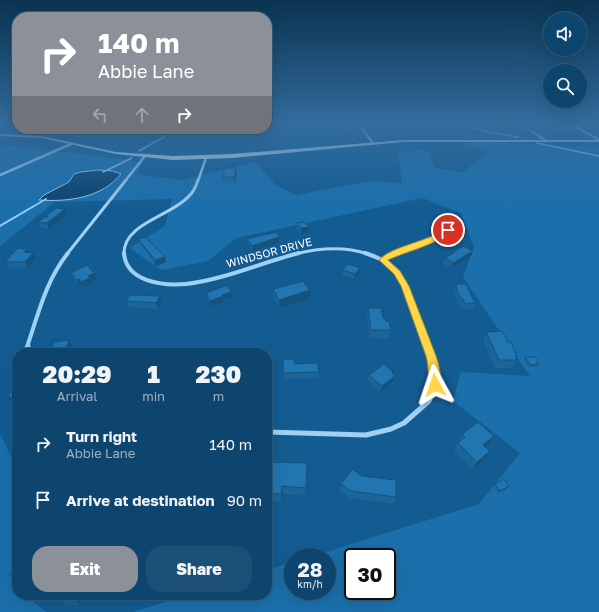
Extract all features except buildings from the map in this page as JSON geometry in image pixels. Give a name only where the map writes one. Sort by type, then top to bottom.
[{"type":"street","points":[[0,175],[56,151]]},
{"type":"street","points":[[104,151],[145,156],[206,158],[289,151]]},
{"type":"street","points":[[27,348],[50,282],[58,265],[145,156]]},
{"type":"street","name":"WINDSOR DRIVE","points":[[206,158],[190,196],[178,205],[139,228],[127,240],[124,250],[124,260],[131,270],[137,275],[152,282],[180,284],[190,283],[291,255],[327,248],[349,249],[365,253],[383,260],[402,279],[434,366],[435,385],[429,401],[404,423],[391,429],[366,435],[272,432]]},
{"type":"street","points":[[383,260],[438,237],[448,230]]},
{"type":"shaded area","points":[[0,151],[54,151],[143,162],[137,174],[181,180],[255,162],[277,186],[296,195],[370,181],[402,183],[398,151],[428,151],[435,168],[463,172],[489,151],[487,151],[599,151],[599,612],[133,612],[172,600],[272,600],[272,568],[284,565],[284,600],[336,600],[336,549],[479,504],[520,453],[453,401],[461,372],[530,376],[463,277],[474,247],[461,213],[422,198],[236,238],[208,261],[161,270],[130,248],[165,226],[172,199],[55,202],[0,246]]},
{"type":"shaded area","points":[[98,170],[113,171],[121,174],[104,188],[84,197],[61,200],[39,200],[44,195],[69,182],[74,174]]},
{"type":"shaded area","points":[[0,434],[12,458],[12,600],[31,600],[46,612],[0,612]]},
{"type":"waterway","points":[[573,151],[599,156]]},
{"type":"waterway","points":[[103,172],[132,158]]},
{"type":"waterway","points":[[0,226],[46,199]]},
{"type":"route","points":[[435,385],[434,366],[431,356],[405,286],[397,273],[383,260],[438,237],[448,230]]}]
